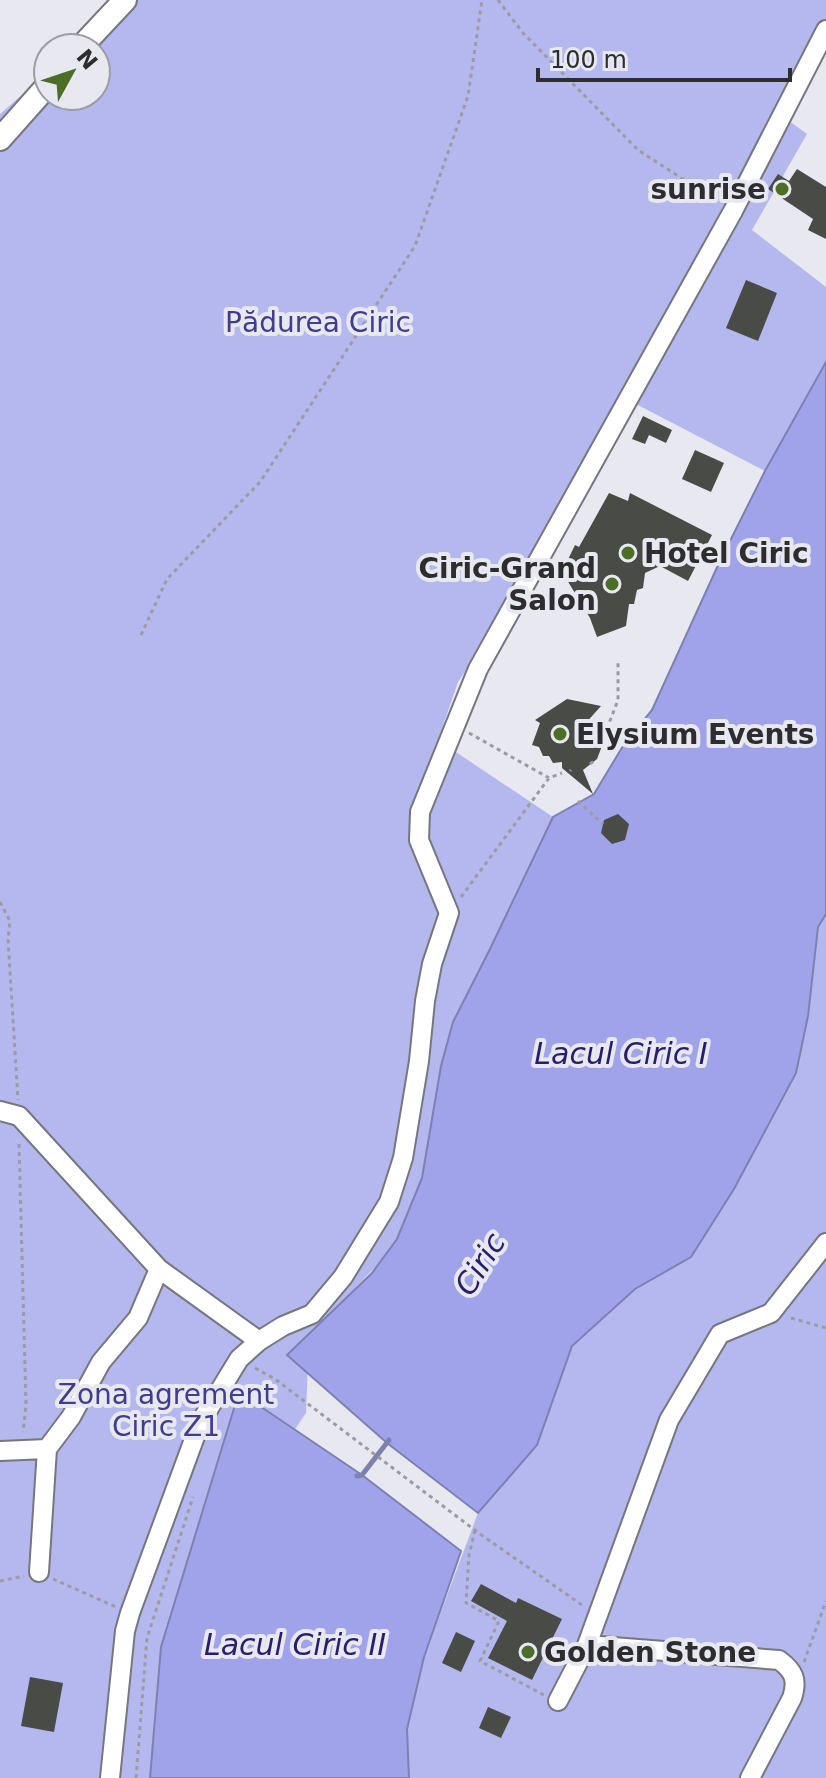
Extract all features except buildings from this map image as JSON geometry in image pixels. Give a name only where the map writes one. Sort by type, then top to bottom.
[{"type":"main road","points":[[95,32],[125,0]]},
{"type":"main road","points":[[0,139],[32,103]]},
{"type":"street","points":[[110,1778],[125,1631],[200,1423],[239,1359],[259,1341],[283,1326],[312,1314],[343,1277],[389,1202],[403,1158],[430,976],[449,913],[419,840],[420,812],[478,669],[733,211],[826,30]]},
{"type":"street","points":[[0,1111],[19,1116],[159,1269],[259,1341]]},
{"type":"street","points":[[552,1699],[587,1645],[669,1420],[720,1334],[771,1313],[826,1243]]},
{"type":"street","points":[[39,1572],[47,1449],[71,1417],[101,1362],[138,1318],[159,1269]]},
{"type":"street","points":[[0,1451],[47,1449]]},
{"type":"street","points":[[587,1645],[779,1660],[795,1675],[797,1685],[750,1778]]},
{"type":"path","points":[[141,635],[167,579],[260,482],[415,246],[468,96],[482,0]]},
{"type":"path","points":[[498,0],[523,33],[638,150],[733,211]]},
{"type":"path","points":[[601,744],[618,700],[618,661]]},
{"type":"path","points":[[456,726],[549,778]]},
{"type":"path","points":[[449,913],[549,778],[562,773]]},
{"type":"path","points":[[578,801],[603,824]]},
{"type":"path","points":[[0,902],[10,921],[8,939],[19,1116],[26,1405],[23,1433]]},
{"type":"path","points":[[771,1313],[826,1328]]},
{"type":"path","points":[[239,1359],[275,1379],[473,1529],[598,1616]]},
{"type":"path","points":[[136,1778],[147,1638],[195,1490]]},
{"type":"path","points":[[473,1529],[466,1603],[499,1621],[480,1661],[552,1699]]},
{"type":"path","points":[[0,1581],[39,1572],[130,1613]]},
{"type":"path","points":[[795,1675],[802,1667],[826,1601]]},
{"type":"green space","name":"Pădurea Ciric","points":[[125,0],[826,0],[826,37],[778,113],[807,134],[752,230],[826,287],[826,362],[765,471],[634,403],[602,468],[458,682],[438,740],[553,817],[453,1022],[435,1146],[405,1236],[309,1336],[306,1413],[172,1611],[150,1778],[0,1778],[0,114],[32,86],[32,112],[112,112],[112,32],[92,32]]},
{"type":"green space","points":[[826,914],[826,1778],[409,1778],[407,1729],[424,1657],[478,1513],[537,1445],[572,1346],[635,1289],[691,1257],[796,1073],[808,1016],[818,926]]},
{"type":"water","name":"Lacul Ciric I","points":[[826,362],[826,914],[818,927],[808,1016],[796,1073],[734,1189],[691,1257],[635,1289],[572,1346],[537,1445],[478,1513],[387,1443],[287,1355],[372,1273],[397,1239],[422,1178],[441,1066],[453,1022],[553,817],[594,794],[623,746],[652,710],[765,471]]},
{"type":"water","name":"Lacul Ciric II","points":[[239,1392],[362,1475],[461,1551],[424,1657],[407,1729],[409,1778],[150,1778],[161,1647]]},
{"type":"waterway","name":"Ciric","points":[[357,1476],[362,1475],[389,1440]]},
{"type":"place","name":"sunrise","points":[[782,189]]},
{"type":"place","name":"Hotel Ciric","points":[[628,553]]},
{"type":"place","name":"Ciric-Grand Salon","points":[[612,584]]},
{"type":"place","name":"Elysium Events","points":[[560,734]]},
{"type":"place","name":"Golden Stone","points":[[528,1652]]},
{"type":"park label","name":"Zona agrement Ciric Z1","points":[[166,1410]]}]
